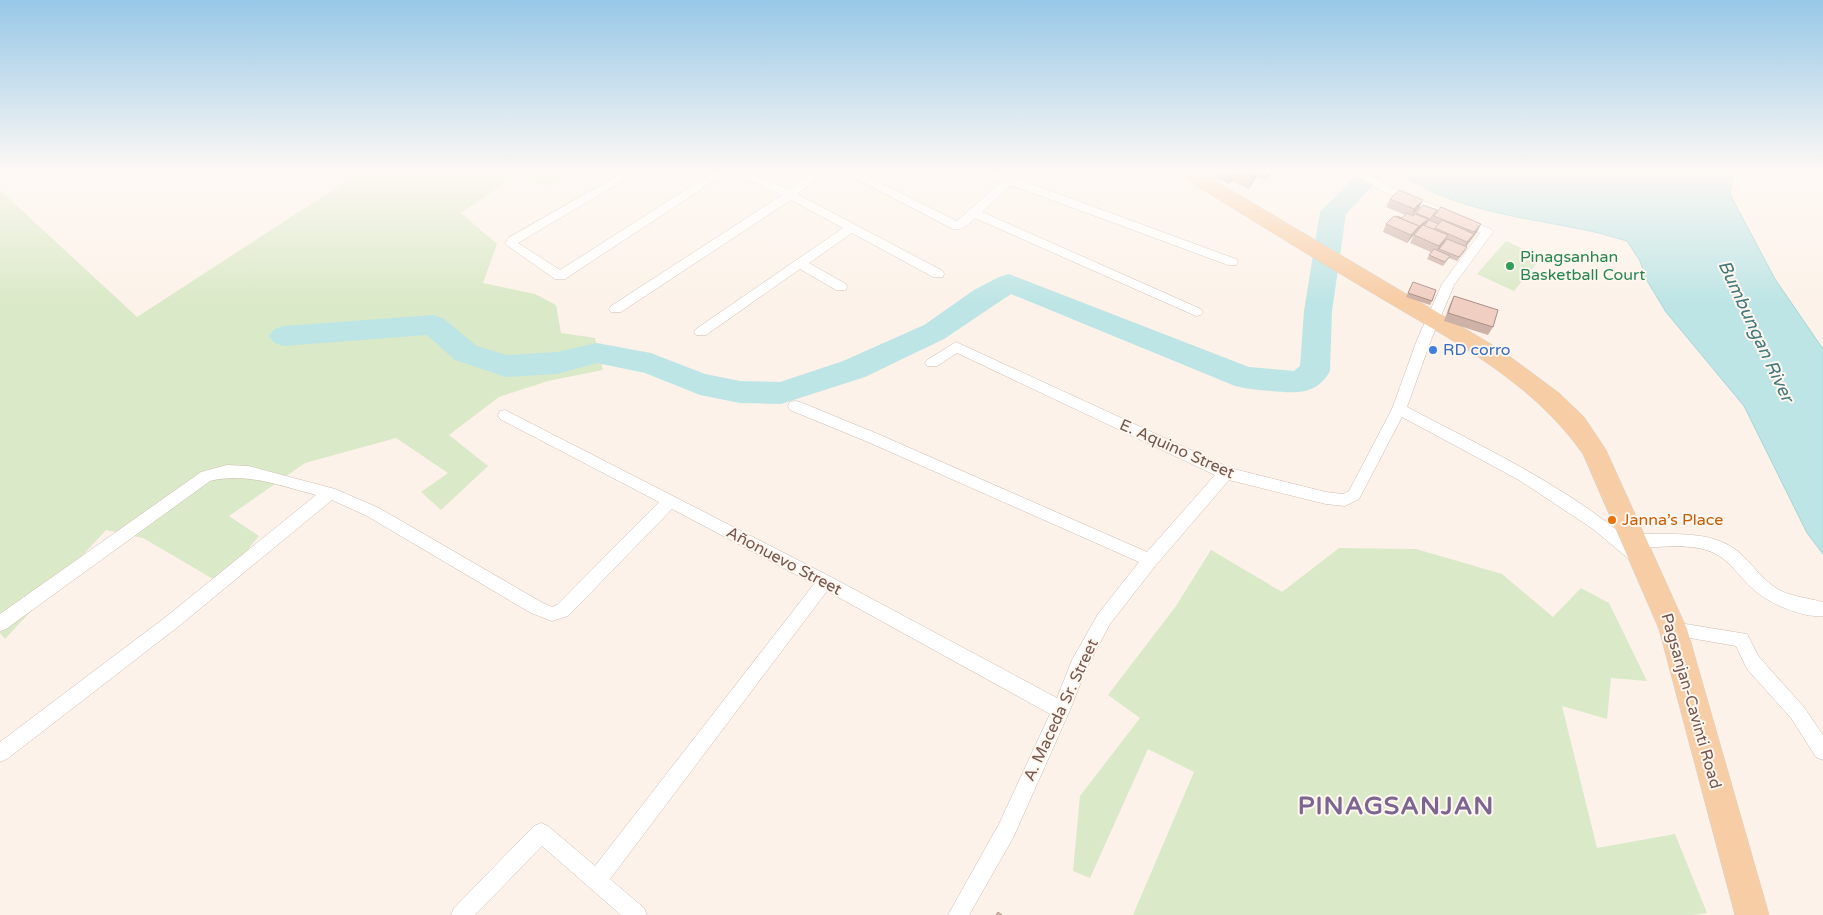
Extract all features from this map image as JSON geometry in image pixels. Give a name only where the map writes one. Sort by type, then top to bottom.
[{"type":"main road","name":"Pagsanjan-Cavinti Road","points":[[1259,216],[1433,319],[1537,387],[1585,435],[1594,450],[1673,629],[1752,915]]},
{"type":"street","points":[[556,216],[512,241],[511,244],[522,253],[560,276],[654,216]]},
{"type":"street","points":[[616,309],[759,216]]},
{"type":"street","points":[[830,216],[938,274]]},
{"type":"street","points":[[935,216],[953,225],[960,225],[971,216]]},
{"type":"street","points":[[977,216],[1196,312]]},
{"type":"street","points":[[1113,216],[1232,262]]},
{"type":"street","name":"E. Aquino Street","points":[[932,363],[956,347],[1226,473],[1326,498],[1345,500],[1354,495],[1399,410],[1448,284],[1487,232],[1449,216]]},
{"type":"street","points":[[701,332],[852,227]]},
{"type":"street","points":[[799,263],[841,287]]},
{"type":"street","points":[[795,406],[873,438],[1150,560]]},
{"type":"street","points":[[1399,410],[1524,476],[1639,551],[1705,543],[1721,548],[1733,557],[1758,584],[1774,596],[1821,609]]},
{"type":"street","name":"Añonuevo Street","points":[[505,415],[826,582],[1061,710]]},
{"type":"street","points":[[0,624],[206,476],[228,471],[248,472],[330,493],[373,512],[537,608],[552,614],[562,611],[670,501]]},
{"type":"street","name":"A. Maceda Sr. Street","points":[[958,915],[1006,831],[1061,710],[1078,666],[1104,619],[1150,560],[1226,473]]},
{"type":"street","points":[[0,753],[173,621],[330,493]]},
{"type":"street","points":[[596,881],[826,582]]},
{"type":"street","points":[[1673,629],[1741,639],[1753,663],[1798,712],[1823,751]]},
{"type":"street","points":[[461,915],[541,832],[637,915]]},
{"type":"green space","points":[[0,216],[28,216],[137,317],[293,216],[464,216],[497,244],[483,283],[535,294],[556,305],[561,333],[595,338],[603,370],[548,381],[499,397],[449,435],[488,466],[441,510],[421,492],[448,473],[396,438],[305,463],[229,516],[259,536],[220,583],[143,538],[106,530],[5,639],[0,633]]},
{"type":"green space","name":"Pinagsanhan Basketball Court","points":[[1506,241],[1542,257],[1514,291],[1477,274]]},
{"type":"green space","points":[[1339,548],[1416,549],[1502,574],[1553,617],[1581,588],[1609,603],[1647,681],[1611,678],[1607,719],[1562,706],[1597,848],[1675,834],[1707,913],[1692,915],[1133,915],[1194,772],[1148,749],[1090,878],[1073,871],[1080,796],[1140,718],[1108,695],[1176,606],[1211,550],[1282,592]]},
{"type":"water","name":"Bumbungan River","points":[[1511,216],[1741,216],[1775,279],[1823,349],[1823,554],[1807,533],[1744,406],[1666,312],[1646,279],[1640,261],[1627,241]]},
{"type":"building","points":[[1394,216],[1419,226],[1411,235],[1386,224]]},
{"type":"building","points":[[1397,216],[1402,218],[1404,216],[1419,216],[1428,219],[1417,228],[1419,226]]},
{"type":"building","points":[[1422,216],[1433,216],[1430,219]]},
{"type":"building","points":[[1434,216],[1461,216],[1481,224],[1474,232]]},
{"type":"building","points":[[1429,220],[1439,224],[1434,230],[1424,226]]},
{"type":"building","points":[[1442,220],[1474,234],[1467,242],[1435,228]]},
{"type":"building","points":[[1423,225],[1448,235],[1439,246],[1414,235]]},
{"type":"building","points":[[1447,239],[1467,247],[1459,257],[1439,249]]},
{"type":"building","points":[[1434,249],[1450,256],[1445,262],[1429,255]]},
{"type":"building","points":[[1413,282],[1436,290],[1432,301],[1408,293]]},
{"type":"building","points":[[1454,296],[1498,310],[1493,327],[1448,313]]},
{"type":"waterway","points":[[284,336],[433,325],[466,353],[506,366],[557,363],[597,353],[651,364],[700,384],[740,392],[781,393],[854,369],[934,332],[984,297],[1009,283],[1246,378],[1299,382],[1315,371],[1318,311],[1332,216]]},
{"type":"place","name":"Pinagsanhan Basketball Court","points":[[1510,266]]},
{"type":"place","name":"RD corro","points":[[1433,350]]},
{"type":"place","name":"Janna’s Place","points":[[1612,520]]},
{"type":"district","name":"PINAGSANJAN","points":[[1396,806]]}]
